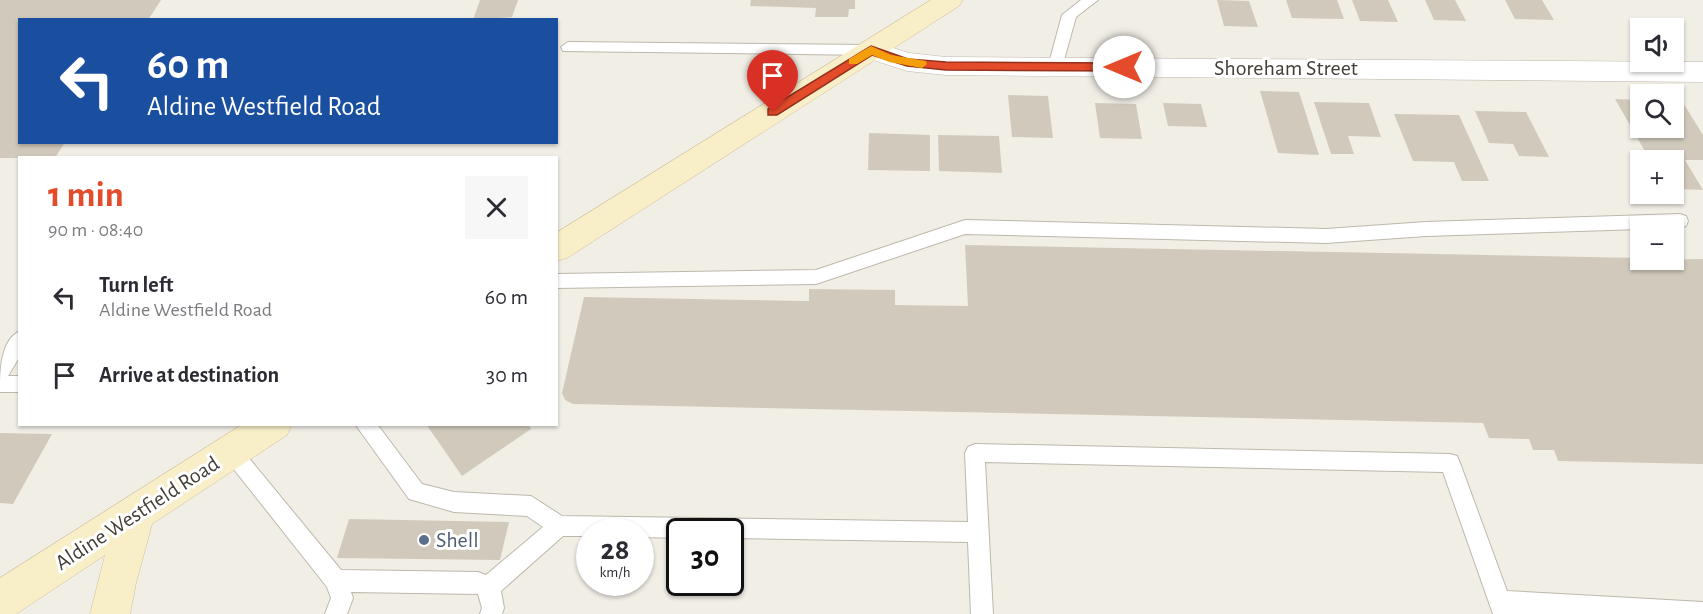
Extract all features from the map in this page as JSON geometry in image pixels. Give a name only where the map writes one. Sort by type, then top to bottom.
[{"type":"main road","points":[[558,248],[950,0]]},
{"type":"main road","name":"Aldine Westfield Road","points":[[0,601],[271,426]]},
{"type":"main road","points":[[110,614],[116,583],[136,515]]},
{"type":"street","name":"Shoreham Street","points":[[871,50],[889,58],[946,66],[1703,72]]},
{"type":"lane","points":[[1055,66],[1069,15],[1091,0]]},
{"type":"lane","points":[[568,47],[871,50]]},
{"type":"lane","points":[[558,281],[816,278],[964,227],[1326,236],[1426,229],[1630,223]]},
{"type":"lane","points":[[0,372],[18,342]]},
{"type":"lane","points":[[0,384],[18,384]]},
{"type":"lane","points":[[366,426],[416,492],[454,502],[531,506],[559,526],[977,532]]},
{"type":"lane","points":[[232,452],[336,581],[342,598],[336,614]]},
{"type":"lane","points":[[982,614],[975,453],[1450,463],[1502,608],[1703,613]]},
{"type":"lane","points":[[489,587],[559,526]]},
{"type":"lane","points":[[336,581],[478,583],[489,587]]},
{"type":"lane","points":[[489,587],[491,614]]},
{"type":"building","points":[[0,0],[161,0],[149,18],[18,18],[18,144],[64,144],[56,156],[0,158]]},
{"type":"building","points":[[480,0],[518,0],[512,17],[474,18]]},
{"type":"building","points":[[751,0],[855,0],[855,9],[849,9],[848,17],[815,17],[816,8],[750,6]]},
{"type":"building","points":[[1217,0],[1249,1],[1258,27],[1224,26]]},
{"type":"building","points":[[1286,0],[1337,0],[1344,19],[1292,18]]},
{"type":"building","points":[[1352,0],[1388,0],[1398,22],[1360,21]]},
{"type":"building","points":[[1425,0],[1455,0],[1466,21],[1434,20]]},
{"type":"building","points":[[1505,0],[1542,0],[1554,20],[1515,19]]},
{"type":"building","points":[[1260,91],[1299,92],[1319,155],[1278,153]]},
{"type":"building","points":[[1008,95],[1048,96],[1053,138],[1012,137]]},
{"type":"building","points":[[1615,99],[1630,100],[1630,125]]},
{"type":"building","points":[[1314,102],[1369,103],[1381,137],[1348,136],[1354,154],[1331,154]]},
{"type":"building","points":[[1095,103],[1136,104],[1142,139],[1100,138]]},
{"type":"building","points":[[1163,103],[1201,104],[1207,127],[1168,126]]},
{"type":"building","points":[[1684,104],[1703,135],[1703,160],[1685,160],[1703,190],[1684,189],[1684,150],[1644,150],[1637,138],[1684,138]]},
{"type":"building","points":[[1475,111],[1526,112],[1549,157],[1519,156],[1513,144],[1489,143]]},
{"type":"building","points":[[1394,114],[1459,115],[1489,181],[1462,181],[1454,162],[1413,161]]},
{"type":"building","points":[[869,133],[930,135],[930,171],[868,170]]},
{"type":"building","points":[[938,135],[999,136],[1002,173],[939,171]]},
{"type":"building","points":[[965,245],[1630,258],[1630,270],[1684,270],[1684,259],[1703,259],[1703,464],[1558,461],[1554,450],[1533,450],[1529,439],[1489,438],[1483,423],[573,404],[565,400],[562,393],[584,297],[809,301],[809,289],[895,290],[895,305],[968,306]]},
{"type":"building","points":[[427,426],[529,426],[531,429],[462,476]]},
{"type":"building","points":[[0,433],[52,434],[13,504],[0,503]]},
{"type":"building","name":"Shell","points":[[349,519],[509,522],[500,560],[337,558]]},
{"type":"slow traffic","points":[[853,62],[871,50],[889,58],[922,64]]},
{"type":"place","name":"Shell","points":[[424,540]]},
{"type":"route","points":[[773,112],[871,50],[889,58],[907,62],[946,66],[1124,67]]}]
